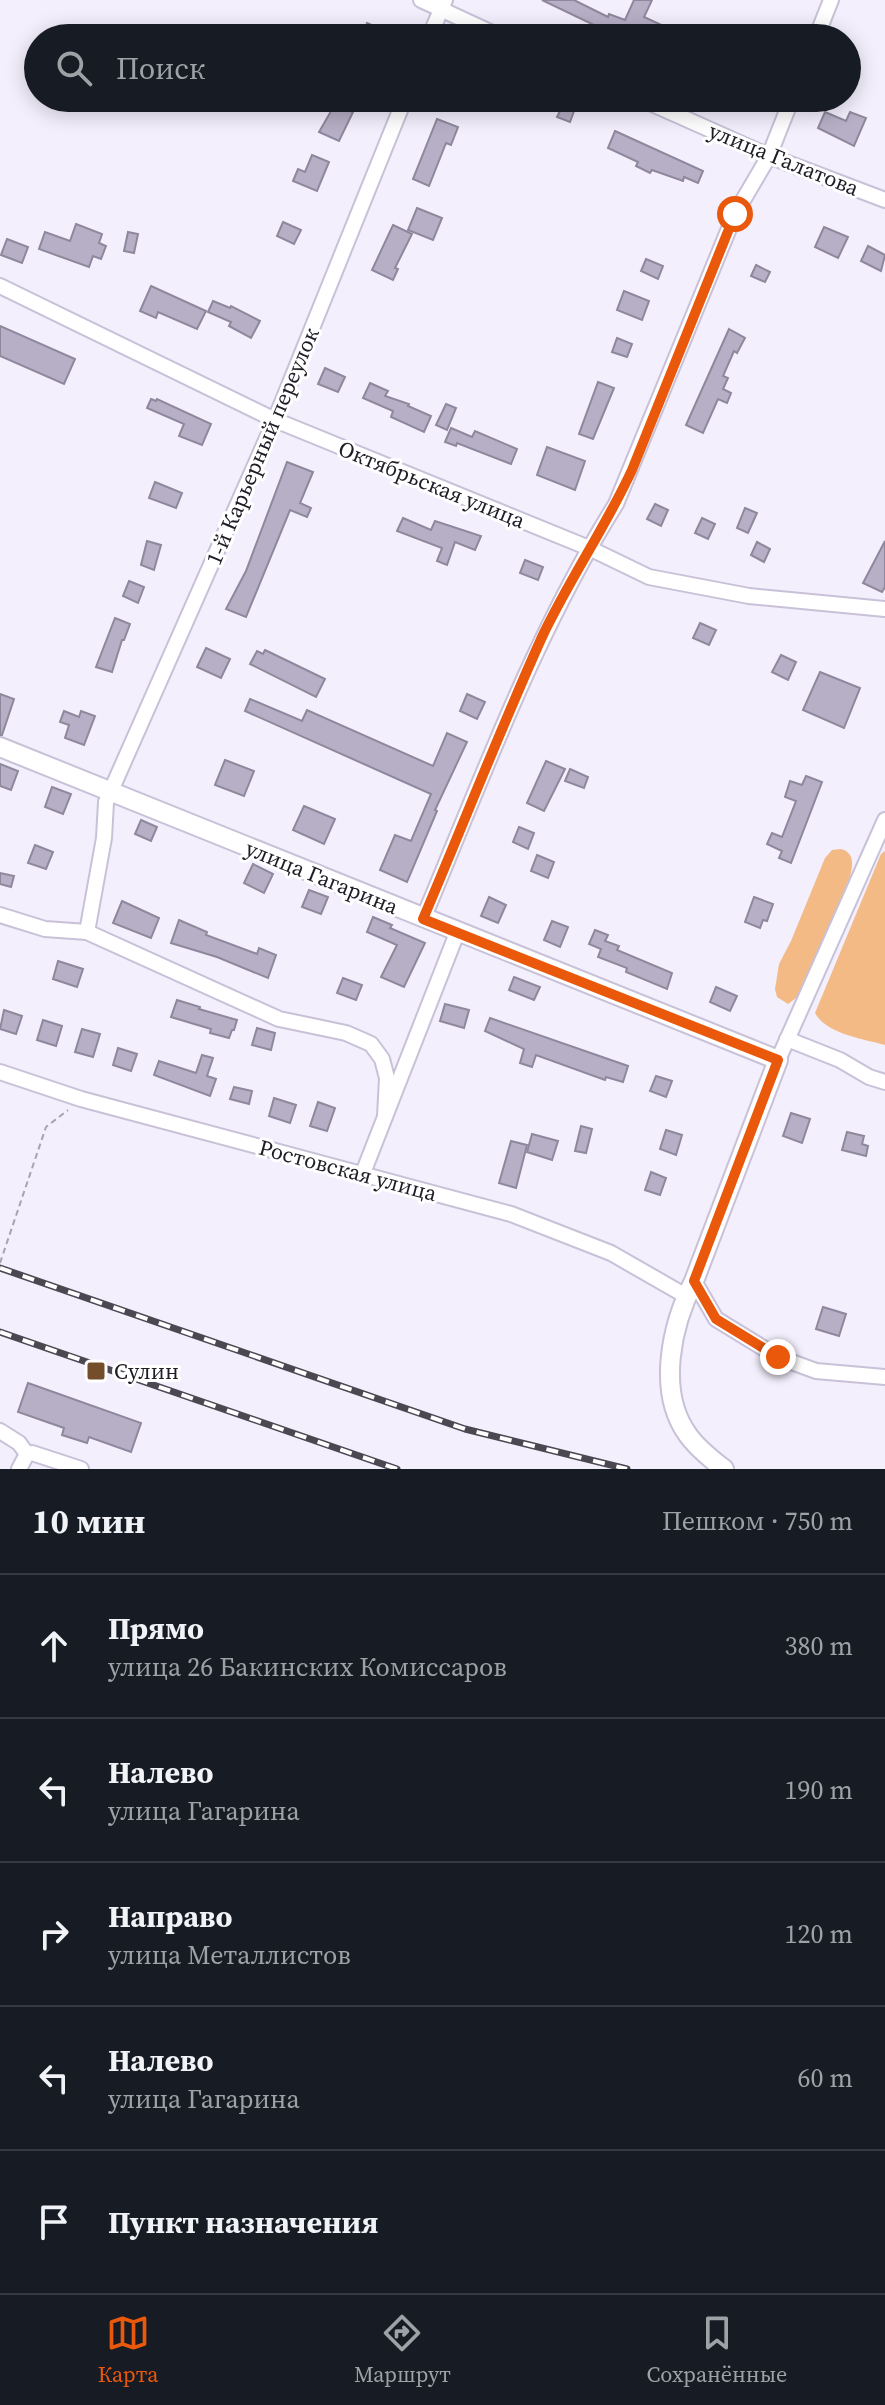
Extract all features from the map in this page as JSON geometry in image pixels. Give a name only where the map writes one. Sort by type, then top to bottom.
[{"type":"main road","name":"улица Гагарина","points":[[0,747],[778,1060]]},
{"type":"main road","points":[[724,1469],[687,1434],[674,1404],[671,1389],[672,1346],[676,1324],[778,1060]]},
{"type":"street","points":[[421,0],[443,5],[478,24]]},
{"type":"street","points":[[822,24],[831,0]]},
{"type":"street","points":[[435,24],[443,5]]},
{"type":"street","name":"1-й Карьерный переулок","points":[[87,932],[110,791],[275,420],[399,112]]},
{"type":"street","name":"улица Галатова","points":[[670,112],[769,156],[885,200]]},
{"type":"street","points":[[423,919],[542,638],[621,493],[735,214],[769,156],[786,112]]},
{"type":"street","name":"Октябрьская улица","points":[[0,286],[275,420],[589,548],[649,577],[749,596],[885,609]]},
{"type":"street","points":[[778,1060],[885,820]]},
{"type":"street","points":[[0,915],[45,929],[87,932],[279,1019],[346,1033],[371,1044],[382,1059],[387,1078],[385,1116]]},
{"type":"street","points":[[363,1173],[457,933]]},
{"type":"street","points":[[787,1039],[885,1082]]},
{"type":"street","name":"Ростовская улица","points":[[0,1072],[81,1099],[511,1214],[690,1288]]},
{"type":"street","points":[[690,1288],[716,1319],[778,1357],[816,1371],[885,1377]]},
{"type":"street","points":[[0,1431],[19,1443],[27,1454]]},
{"type":"street","points":[[19,1469],[27,1454]]},
{"type":"street","points":[[27,1454],[38,1454],[81,1469]]},
{"type":"path","points":[[0,1263],[46,1127],[81,1099]]},
{"type":"shaded area","points":[[841,849],[851,856],[850,877],[800,995],[788,1004],[777,997],[775,989],[779,964],[825,858],[832,850]]},
{"type":"shaded area","points":[[885,851],[885,1045],[836,1031],[815,1013],[881,854]]},
{"type":"building","points":[[542,0],[574,0],[608,17],[609,14],[625,20],[634,0],[652,0],[644,17],[659,24],[592,24]]},
{"type":"building","points":[[331,112],[353,112],[339,141],[319,132]]},
{"type":"building","points":[[560,112],[574,112],[570,122],[557,117]]},
{"type":"building","points":[[825,112],[846,121],[850,112],[866,118],[854,146],[818,128]]},
{"type":"building","points":[[437,119],[458,127],[451,145],[446,143],[429,186],[413,179]]},
{"type":"building","points":[[615,131],[703,171],[698,183],[652,170],[650,173],[636,166],[638,162],[608,148]]},
{"type":"building","points":[[312,155],[329,162],[317,191],[293,181],[298,169],[305,172]]},
{"type":"building","points":[[417,208],[442,218],[433,240],[408,230]]},
{"type":"building","points":[[283,222],[301,230],[294,244],[277,236]]},
{"type":"building","points":[[76,224],[102,234],[99,243],[106,246],[101,259],[93,256],[89,267],[39,249],[45,232],[70,241]]},
{"type":"building","points":[[393,225],[412,234],[395,268],[398,269],[393,280],[372,270]]},
{"type":"building","points":[[824,227],[848,237],[838,258],[815,247]]},
{"type":"building","points":[[128,232],[138,234],[134,253],[124,251]]},
{"type":"building","points":[[7,239],[28,247],[22,263],[1,255]]},
{"type":"building","points":[[868,246],[885,255],[881,271],[861,261]]},
{"type":"building","points":[[646,259],[663,266],[658,279],[641,271]]},
{"type":"building","points":[[756,265],[770,272],[765,282],[751,276]]},
{"type":"building","points":[[151,286],[206,311],[197,329],[158,312],[156,318],[140,311]]},
{"type":"building","points":[[624,291],[649,301],[642,320],[617,310]]},
{"type":"building","points":[[213,301],[231,306],[260,321],[251,338],[229,326],[231,322],[208,312]]},
{"type":"building","points":[[0,326],[75,359],[64,384],[0,356]]},
{"type":"building","points":[[729,329],[745,338],[737,353],[734,351],[723,376],[728,378],[723,389],[731,393],[727,403],[718,399],[703,433],[686,425]]},
{"type":"building","points":[[617,338],[632,344],[627,357],[612,352]]},
{"type":"building","points":[[325,368],[345,377],[338,392],[318,384]]},
{"type":"building","points":[[598,382],[614,388],[593,439],[579,434]]},
{"type":"building","points":[[370,383],[388,391],[385,396],[431,416],[424,432],[391,417],[393,411],[363,398]]},
{"type":"building","points":[[151,399],[211,424],[202,445],[179,436],[184,424],[147,408]]},
{"type":"building","points":[[446,404],[456,408],[447,430],[436,425]]},
{"type":"building","points":[[451,428],[472,437],[475,431],[517,449],[511,464],[457,443],[456,446],[445,442]]},
{"type":"building","points":[[547,447],[585,461],[575,490],[537,475]]},
{"type":"building","points":[[287,462],[313,472],[300,503],[311,508],[307,517],[290,510],[246,617],[226,609],[246,571]]},
{"type":"building","points":[[155,482],[182,493],[176,508],[149,498]]},
{"type":"building","points":[[655,504],[668,510],[661,526],[647,519]]},
{"type":"building","points":[[745,508],[757,513],[748,533],[737,528]]},
{"type":"building","points":[[403,518],[431,530],[435,521],[481,536],[475,550],[455,542],[447,565],[437,561],[442,548],[397,531]]},
{"type":"building","points":[[702,518],[715,524],[708,539],[695,533]]},
{"type":"building","points":[[147,541],[161,545],[154,570],[141,565]]},
{"type":"building","points":[[885,541],[885,587],[882,592],[863,583]]},
{"type":"building","points":[[757,542],[770,549],[764,562],[751,555]]},
{"type":"building","points":[[525,560],[543,567],[538,580],[520,573]]},
{"type":"building","points":[[129,581],[144,587],[138,603],[123,596]]},
{"type":"building","points":[[115,618],[130,624],[112,672],[96,667]]},
{"type":"building","points":[[700,623],[716,630],[709,645],[693,638]]},
{"type":"building","points":[[206,648],[230,659],[221,678],[197,667]]},
{"type":"building","points":[[265,650],[325,679],[316,697],[250,664],[257,651],[263,654]]},
{"type":"building","points":[[781,655],[796,662],[788,680],[772,672]]},
{"type":"building","points":[[820,672],[860,688],[844,728],[803,710]]},
{"type":"building","points":[[0,694],[14,699],[2,735],[0,735]]},
{"type":"building","points":[[467,694],[485,702],[477,719],[460,711]]},
{"type":"building","points":[[250,699],[302,721],[307,710],[433,766],[447,733],[467,742],[435,810],[407,882],[380,870],[395,835],[411,841],[431,794],[245,711]]},
{"type":"building","points":[[64,711],[79,717],[81,711],[95,716],[84,745],[65,738],[69,725],[60,722]]},
{"type":"building","points":[[225,760],[254,771],[244,796],[215,785]]},
{"type":"building","points":[[546,761],[565,769],[544,811],[527,803]]},
{"type":"building","points":[[0,764],[18,771],[11,790],[0,786]]},
{"type":"building","points":[[570,769],[588,777],[584,788],[565,781]]},
{"type":"building","points":[[806,776],[822,782],[791,863],[779,858],[782,851],[767,844],[772,833],[782,837],[796,801],[785,797],[790,781],[802,785]]},
{"type":"building","points":[[52,787],[71,794],[63,814],[45,807]]},
{"type":"building","points":[[304,806],[335,819],[324,844],[293,830]]},
{"type":"building","points":[[141,820],[157,827],[151,841],[135,834]]},
{"type":"building","points":[[519,827],[534,833],[528,849],[513,842]]},
{"type":"building","points":[[35,845],[53,852],[46,869],[28,863]]},
{"type":"building","points":[[537,855],[554,862],[548,878],[531,871]]},
{"type":"building","points":[[253,864],[273,874],[264,893],[244,883]]},
{"type":"building","points":[[0,873],[14,876],[11,887],[0,884]]},
{"type":"building","points":[[309,890],[328,897],[321,914],[302,907]]},
{"type":"building","points":[[489,897],[506,905],[498,923],[481,916]]},
{"type":"building","points":[[754,897],[773,904],[767,921],[763,920],[760,928],[745,922]]},
{"type":"building","points":[[122,901],[159,918],[151,938],[113,923]]},
{"type":"building","points":[[373,917],[425,943],[404,987],[381,977],[397,945],[367,932]]},
{"type":"building","points":[[179,920],[207,932],[206,935],[257,954],[259,948],[276,955],[268,978],[217,957],[171,943]]},
{"type":"building","points":[[552,921],[568,927],[560,947],[544,940]]},
{"type":"building","points":[[595,930],[608,935],[605,941],[619,946],[617,950],[672,973],[667,989],[598,957],[601,949],[589,944]]},
{"type":"building","points":[[58,961],[83,969],[77,987],[53,979]]},
{"type":"building","points":[[514,977],[540,987],[534,1000],[509,990]]},
{"type":"building","points":[[343,978],[362,985],[356,1000],[337,993]]},
{"type":"building","points":[[716,987],[737,996],[730,1011],[710,1002]]},
{"type":"building","points":[[177,1000],[237,1020],[234,1030],[229,1038],[171,1017]]},
{"type":"building","points":[[445,1004],[469,1010],[464,1028],[440,1021]]},
{"type":"building","points":[[4,1010],[22,1016],[16,1034],[0,1029]]},
{"type":"building","points":[[490,1018],[628,1066],[623,1082],[606,1077],[605,1080],[536,1055],[532,1067],[520,1063],[524,1049],[485,1031]]},
{"type":"building","points":[[43,1020],[62,1026],[56,1046],[37,1040]]},
{"type":"building","points":[[257,1028],[275,1033],[271,1050],[252,1045]]},
{"type":"building","points":[[82,1029],[100,1034],[93,1057],[75,1052]]},
{"type":"building","points":[[118,1048],[137,1054],[131,1071],[113,1065]]},
{"type":"building","points":[[202,1055],[213,1058],[207,1076],[216,1079],[210,1096],[154,1075],[159,1061],[196,1073]]},
{"type":"building","points":[[656,1076],[672,1081],[666,1097],[650,1091]]},
{"type":"building","points":[[234,1087],[252,1091],[249,1104],[230,1099]]},
{"type":"building","points":[[274,1098],[296,1105],[290,1123],[269,1116]]},
{"type":"building","points":[[318,1102],[335,1108],[327,1131],[310,1126]]},
{"type":"building","points":[[791,1113],[810,1119],[802,1143],[783,1136]]},
{"type":"building","points":[[581,1126],[592,1129],[586,1153],[575,1151]]},
{"type":"building","points":[[666,1130],[682,1135],[676,1155],[660,1149]]},
{"type":"building","points":[[847,1132],[864,1136],[862,1144],[868,1146],[866,1156],[842,1150]]},
{"type":"building","points":[[532,1134],[558,1141],[552,1160],[527,1152]]},
{"type":"building","points":[[511,1141],[527,1145],[516,1188],[499,1183]]},
{"type":"building","points":[[651,1172],[666,1178],[660,1195],[645,1190]]},
{"type":"building","points":[[823,1307],[846,1314],[839,1336],[816,1329]]},
{"type":"building","name":"Сулин","points":[[28,1383],[141,1423],[131,1452],[89,1437],[87,1443],[62,1435],[64,1428],[18,1412]]},
{"type":"railway","points":[[0,1268],[465,1429],[627,1469]]},
{"type":"railway","points":[[0,1332],[397,1469]]},
{"type":"place","name":"Сулин","points":[[96,1371]]},
{"type":"route","points":[[735,214],[632,470],[542,638],[423,919],[778,1060],[694,1281],[716,1319],[778,1357]]}]
